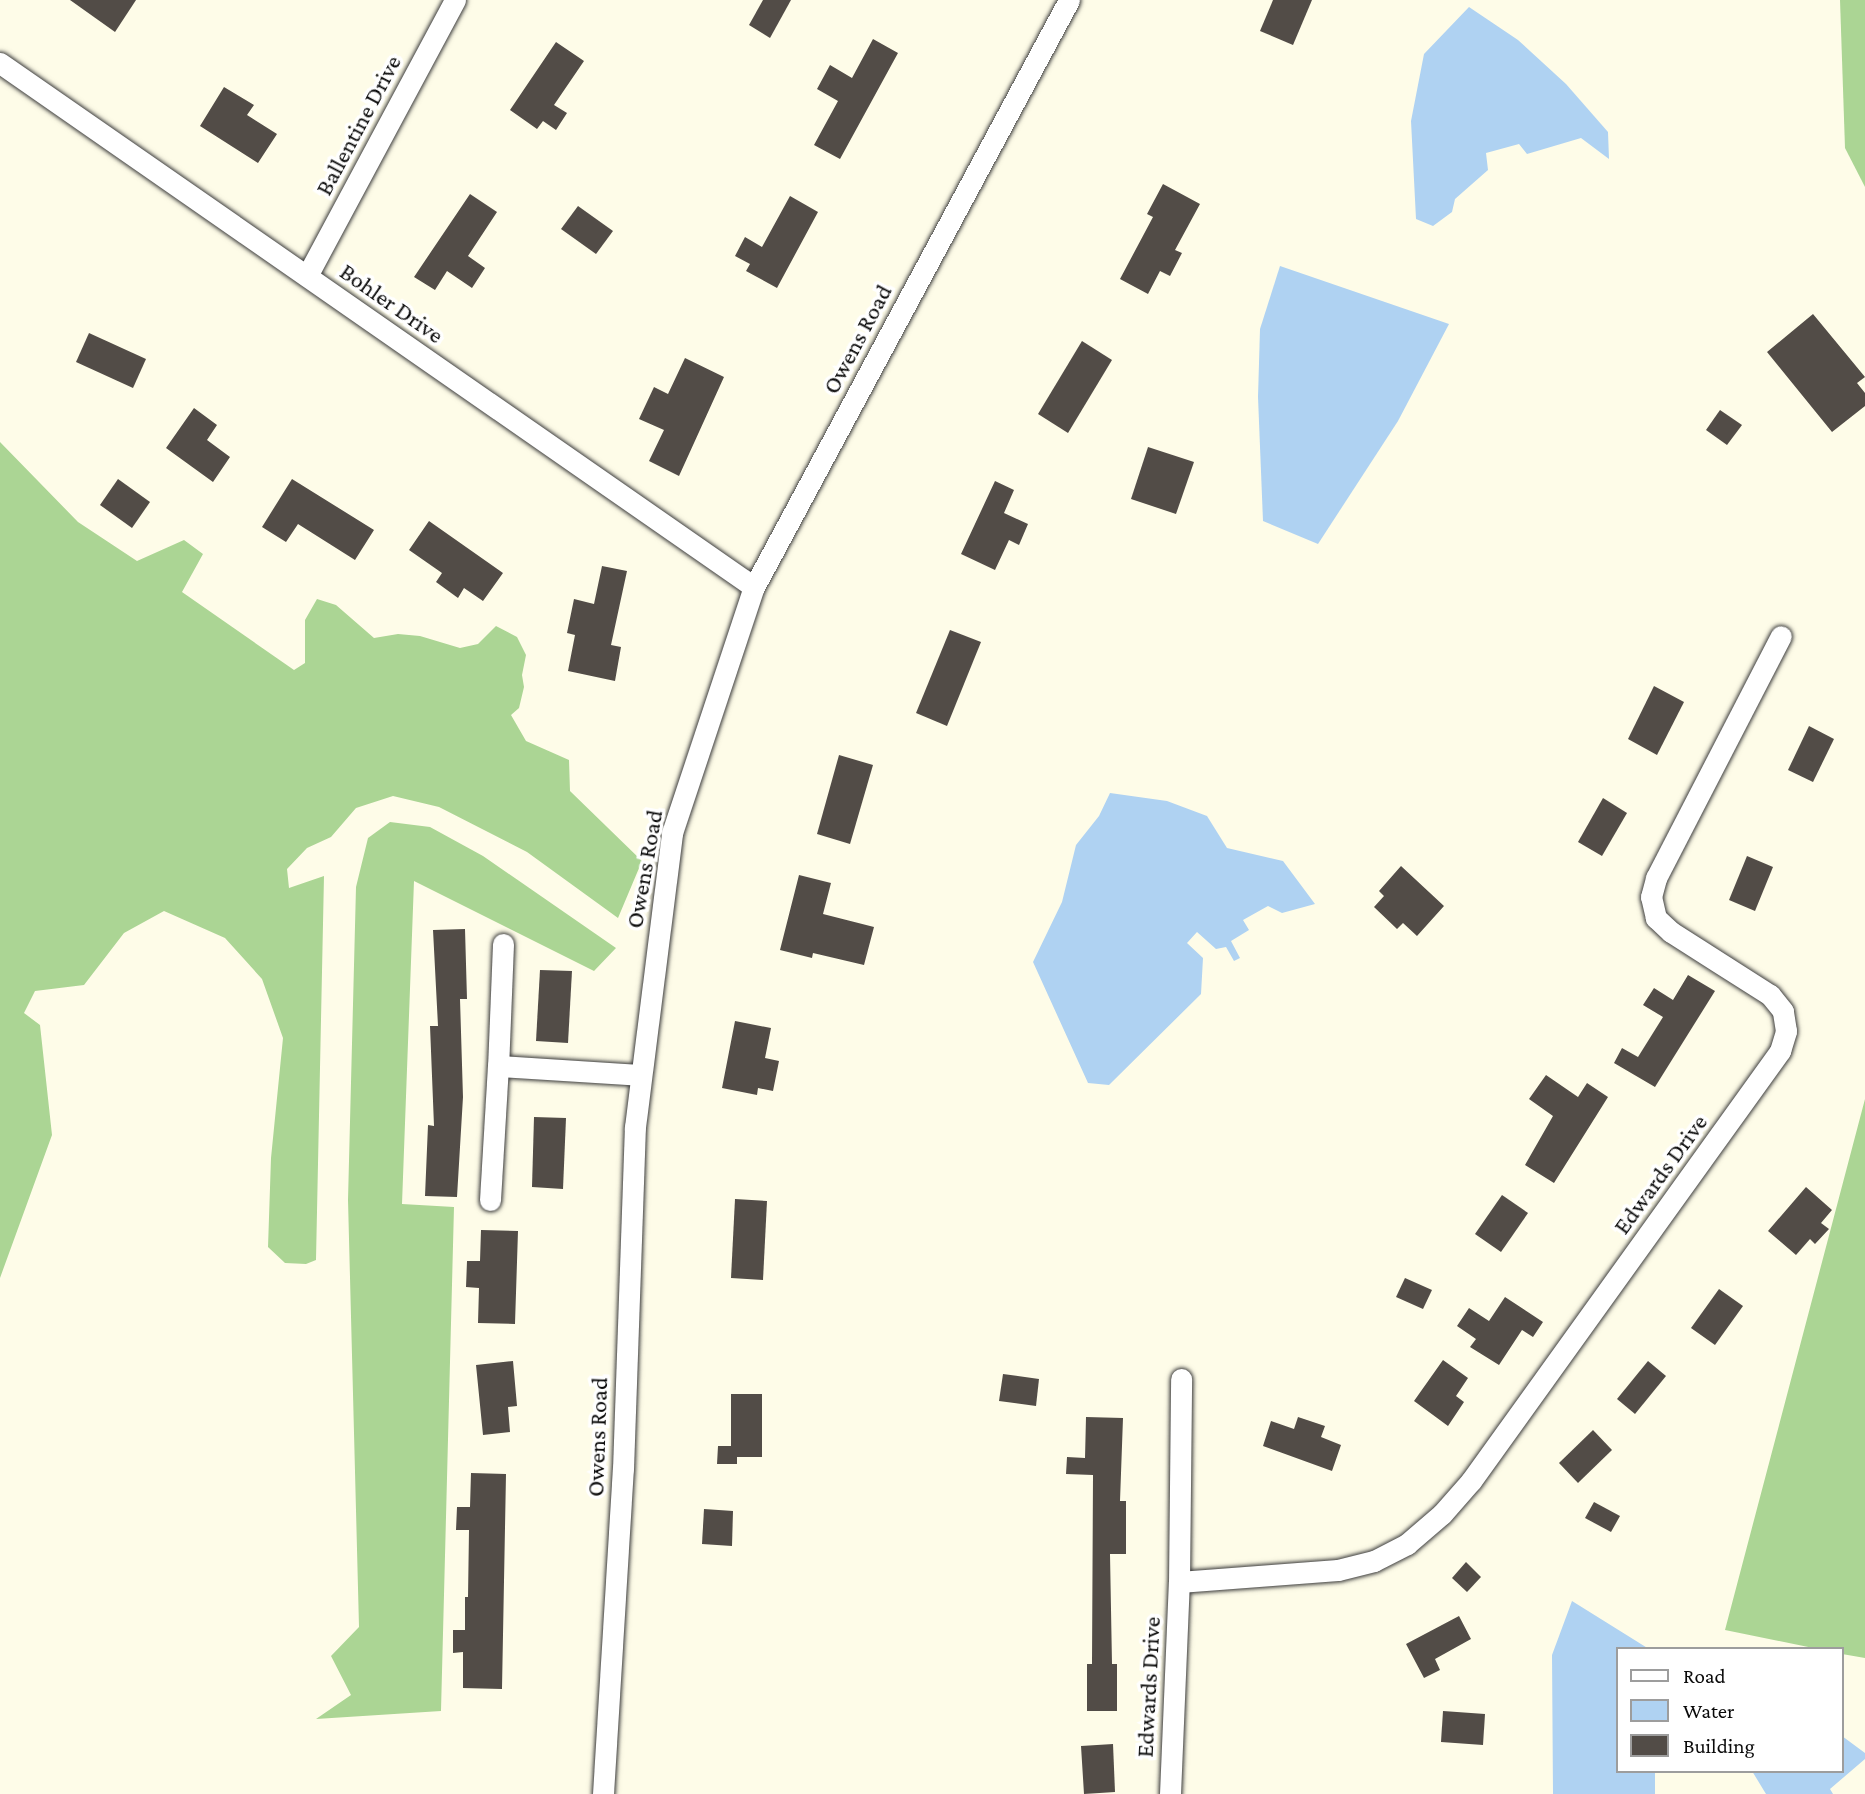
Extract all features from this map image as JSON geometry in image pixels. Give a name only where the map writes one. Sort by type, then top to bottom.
[{"type":"street","name":"Ballentine Drive","points":[[307,276],[455,0]]},
{"type":"street","name":"Owens Road","points":[[603,1794],[623,1469],[635,1127],[672,833],[754,587],[1069,0]]},
{"type":"street","name":"Bohler Drive","points":[[0,63],[754,587]]},
{"type":"street","name":"Edwards Drive","points":[[1179,1582],[1242,1575],[1338,1570],[1374,1561],[1407,1544],[1442,1514],[1471,1481],[1780,1051],[1786,1031],[1783,1011],[1770,995],[1671,932],[1656,918],[1651,897],[1656,878],[1781,636]]},
{"type":"street","points":[[490,1200],[503,944]]},
{"type":"street","points":[[498,1066],[642,1075]]},
{"type":"street","name":"Edwards Drive","points":[[1170,1794],[1179,1582],[1181,1379]]},
{"type":"green space","points":[[1840,0],[1865,0],[1865,187],[1845,148]]},
{"type":"green space","points":[[0,442],[78,522],[137,561],[184,540],[203,554],[182,592],[294,670],[305,663],[305,620],[317,599],[336,605],[374,638],[398,634],[420,636],[460,648],[478,644],[496,626],[517,637],[526,655],[522,675],[524,687],[519,708],[511,715],[526,741],[569,760],[570,791],[642,861],[618,918],[527,852],[439,807],[393,796],[356,808],[331,837],[307,848],[287,869],[289,888],[324,876],[316,1260],[306,1264],[285,1263],[268,1247],[271,1158],[283,1038],[262,979],[225,938],[164,911],[124,933],[84,985],[35,991],[24,1013],[40,1025],[52,1135],[0,1278]]},
{"type":"green space","points":[[390,822],[430,827],[483,856],[616,948],[594,971],[414,881],[402,1204],[454,1207],[441,1711],[316,1719],[351,1695],[331,1656],[359,1627],[348,1200],[356,887],[368,838]]},
{"type":"green space","points":[[1865,1099],[1865,1658],[1844,1654],[1844,1647],[1808,1647],[1725,1630]]},
{"type":"water","points":[[1469,7],[1518,40],[1566,84],[1608,132],[1609,159],[1581,138],[1527,154],[1519,144],[1486,153],[1488,170],[1455,199],[1452,212],[1433,226],[1416,219],[1411,121],[1424,54]]},
{"type":"water","points":[[1280,266],[1449,324],[1398,421],[1318,544],[1263,521],[1258,397],[1260,329]]},
{"type":"water","points":[[1110,793],[1167,801],[1207,816],[1227,848],[1283,861],[1315,904],[1282,913],[1268,906],[1243,920],[1249,930],[1231,941],[1240,958],[1234,961],[1226,947],[1216,949],[1197,932],[1187,943],[1203,958],[1201,994],[1109,1085],[1088,1083],[1033,962],[1062,902],[1076,845],[1099,816]]},
{"type":"water","points":[[1572,1601],[1646,1647],[1616,1647],[1616,1773],[1655,1773],[1655,1794],[1553,1794],[1552,1655]]},
{"type":"water","points":[[1844,1737],[1865,1753],[1865,1759],[1830,1789],[1833,1794],[1766,1794],[1753,1773],[1844,1773]]},
{"type":"building","points":[[70,0],[136,0],[115,32]]},
{"type":"building","points":[[763,0],[791,0],[770,38],[749,25]]},
{"type":"building","points":[[1273,0],[1312,0],[1293,45],[1260,31]]},
{"type":"building","points":[[873,39],[898,53],[840,159],[814,145],[838,101],[817,89],[830,65],[852,78]]},
{"type":"building","points":[[556,42],[584,61],[554,105],[567,113],[556,130],[543,121],[537,129],[510,110]]},
{"type":"building","points":[[224,87],[254,105],[247,115],[277,134],[258,163],[200,126]]},
{"type":"building","points":[[1163,184],[1200,204],[1175,250],[1182,253],[1170,276],[1160,271],[1148,294],[1120,279],[1153,217],[1147,214]]},
{"type":"building","points":[[470,194],[497,212],[468,256],[485,268],[472,288],[447,271],[435,290],[414,277]]},
{"type":"building","points":[[790,196],[818,212],[777,288],[746,271],[750,264],[735,256],[745,237],[762,247]]},
{"type":"building","points":[[578,206],[613,231],[596,254],[561,229]]},
{"type":"building","points":[[1813,314],[1865,377],[1857,383],[1865,393],[1865,406],[1832,432],[1767,352]]},
{"type":"building","points":[[89,333],[146,359],[133,388],[76,362]]},
{"type":"building","points":[[1082,341],[1112,360],[1068,433],[1038,414]]},
{"type":"building","points":[[685,358],[724,377],[679,476],[649,461],[664,430],[639,419],[654,387],[668,394]]},
{"type":"building","points":[[194,408],[217,425],[207,440],[230,457],[213,482],[166,448]]},
{"type":"building","points":[[1720,410],[1742,425],[1727,445],[1706,430]]},
{"type":"building","points":[[1148,447],[1194,462],[1176,514],[1131,499]]},
{"type":"building","points":[[118,479],[150,502],[132,528],[100,505]]},
{"type":"building","points":[[292,479],[374,530],[355,560],[298,524],[286,542],[262,527]]},
{"type":"building","points":[[995,481],[1014,490],[1004,513],[1028,524],[1019,545],[1009,540],[995,570],[961,554]]},
{"type":"building","points":[[429,521],[503,573],[483,601],[464,588],[458,598],[436,582],[442,573],[409,550]]},
{"type":"building","points":[[602,566],[627,571],[611,645],[621,647],[615,681],[568,671],[575,635],[567,633],[574,599],[594,604]]},
{"type":"building","points":[[950,630],[981,642],[947,726],[916,713]]},
{"type":"building","points":[[1654,686],[1684,702],[1657,755],[1628,739]]},
{"type":"building","points":[[1809,726],[1834,739],[1813,782],[1788,770]]},
{"type":"building","points":[[839,755],[873,765],[850,844],[817,834]]},
{"type":"building","points":[[1603,798],[1627,813],[1602,856],[1578,842]]},
{"type":"building","points":[[1747,856],[1773,867],[1755,911],[1729,900]]},
{"type":"building","points":[[1401,866],[1444,906],[1417,936],[1403,923],[1397,929],[1374,907],[1384,896],[1379,891]]},
{"type":"building","points":[[799,875],[831,883],[823,914],[874,927],[864,965],[813,953],[812,958],[780,950]]},
{"type":"building","points":[[465,929],[467,999],[460,999],[463,1097],[457,1197],[425,1196],[428,1125],[434,1126],[430,1026],[438,1026],[433,930]]},
{"type":"building","points":[[540,970],[572,971],[568,1043],[536,1041]]},
{"type":"building","points":[[1688,975],[1715,991],[1655,1087],[1614,1063],[1622,1048],[1638,1057],[1663,1017],[1643,1005],[1654,988],[1673,1000]]},
{"type":"building","points":[[735,1021],[771,1028],[765,1058],[779,1061],[773,1091],[758,1088],[757,1095],[722,1088]]},
{"type":"building","points":[[1546,1075],[1578,1097],[1587,1083],[1608,1097],[1554,1183],[1525,1165],[1553,1116],[1529,1099]]},
{"type":"building","points":[[534,1117],[566,1118],[563,1189],[532,1187]]},
{"type":"building","points":[[1806,1187],[1832,1210],[1821,1223],[1829,1229],[1815,1244],[1810,1239],[1796,1255],[1768,1231]]},
{"type":"building","points":[[1502,1195],[1528,1213],[1501,1252],[1475,1234]]},
{"type":"building","points":[[735,1199],[767,1201],[763,1280],[731,1278]]},
{"type":"building","points":[[481,1230],[518,1231],[515,1324],[478,1323],[479,1288],[466,1287],[467,1261],[480,1261]]},
{"type":"building","points":[[1405,1278],[1432,1290],[1423,1309],[1396,1297]]},
{"type":"building","points":[[1719,1289],[1743,1306],[1715,1345],[1691,1328]]},
{"type":"building","points":[[1505,1297],[1543,1322],[1533,1337],[1522,1330],[1499,1365],[1470,1347],[1476,1339],[1457,1326],[1469,1308],[1489,1321]]},
{"type":"building","points":[[1443,1360],[1468,1378],[1456,1396],[1464,1402],[1448,1426],[1414,1401]]},
{"type":"building","points":[[513,1361],[517,1406],[508,1407],[510,1432],[483,1435],[476,1365]]},
{"type":"building","points":[[1648,1361],[1666,1376],[1635,1414],[1617,1399]]},
{"type":"building","points":[[1003,1374],[1039,1379],[1036,1406],[999,1401]]},
{"type":"building","points":[[731,1394],[762,1394],[762,1457],[737,1457],[737,1464],[717,1464],[718,1446],[731,1446]]},
{"type":"building","points":[[1086,1417],[1123,1418],[1120,1501],[1126,1501],[1126,1554],[1110,1554],[1112,1664],[1117,1664],[1117,1711],[1087,1711],[1087,1664],[1092,1664],[1093,1475],[1066,1474],[1067,1457],[1085,1458]]},
{"type":"building","points":[[1298,1417],[1325,1426],[1321,1437],[1341,1445],[1332,1471],[1263,1446],[1271,1421],[1294,1429]]},
{"type":"building","points":[[1593,1430],[1612,1450],[1578,1483],[1559,1463]]},
{"type":"building","points":[[471,1473],[506,1474],[502,1689],[463,1688],[463,1652],[453,1653],[453,1630],[465,1630],[465,1597],[468,1597],[469,1530],[456,1530],[457,1507],[470,1507]]},
{"type":"building","points":[[1594,1502],[1620,1516],[1611,1532],[1585,1518]]},
{"type":"building","points":[[704,1509],[733,1511],[732,1546],[702,1544]]},
{"type":"building","points":[[1466,1562],[1481,1577],[1467,1592],[1452,1578]]},
{"type":"building","points":[[1459,1616],[1471,1639],[1435,1659],[1440,1670],[1424,1678],[1406,1644]]},
{"type":"building","points":[[1443,1711],[1485,1714],[1483,1745],[1441,1742]]},
{"type":"building","points":[[1113,1744],[1115,1792],[1084,1794],[1081,1746]]}]
